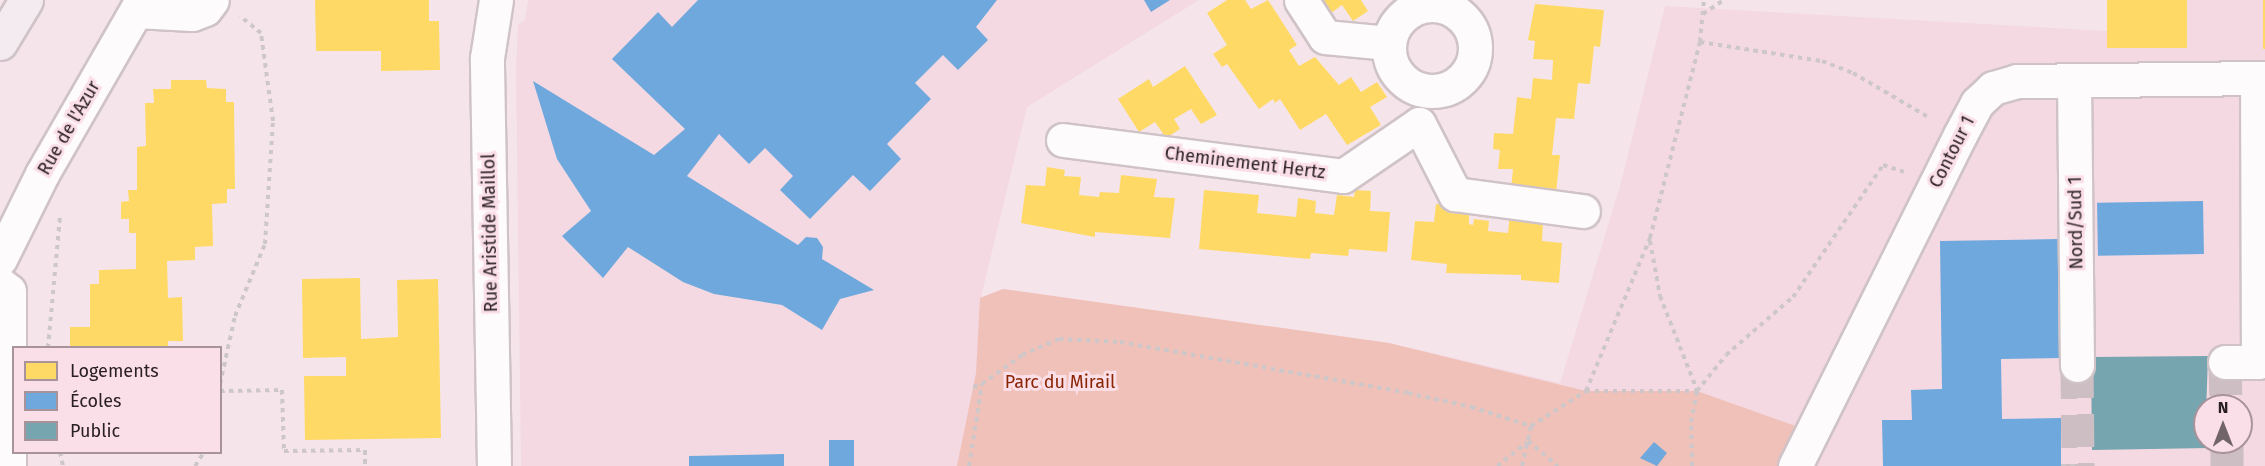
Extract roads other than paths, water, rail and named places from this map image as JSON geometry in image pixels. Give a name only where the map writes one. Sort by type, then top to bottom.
[{"type":"main road","points":[[0,43],[26,0]]},
{"type":"street","name":"Rue Aristide Maillol","points":[[494,466],[487,58],[496,0]]},
{"type":"street","points":[[1301,0],[1325,37],[1389,43]]},
{"type":"street","points":[[1450,4],[1469,25],[1474,38],[1473,61],[1466,74],[1447,89],[1422,90],[1405,82],[1392,65],[1389,43],[1392,30],[1411,10],[1450,4]]},
{"type":"street","points":[[139,6],[192,14],[205,9],[225,7]]},
{"type":"street","name":"Rue de l'Azur","points":[[0,259],[42,174],[139,6]]},
{"type":"street","points":[[2225,362],[2258,362],[2261,78]]},
{"type":"street","name":"Contour 1","points":[[1795,466],[1960,135],[1977,103],[1993,88],[2017,81],[2261,78]]},
{"type":"street","name":"Nord/Sud 1","points":[[2074,80],[2077,365]]},
{"type":"street","points":[[1422,90],[1419,124],[1455,194],[1583,211]]},
{"type":"street","name":"Cheminement Hertz","points":[[1063,140],[1343,176],[1419,124]]},
{"type":"street","points":[[0,284],[9,291],[9,466]]},
{"type":"tunnel","points":[[2225,362],[2226,394]]},
{"type":"tunnel","points":[[2077,365],[2078,466]]},
{"type":"tunnel","points":[[2227,454],[2227,466]]},
{"type":"park label","name":"Parc du Mirail","points":[[1060,382]]}]
